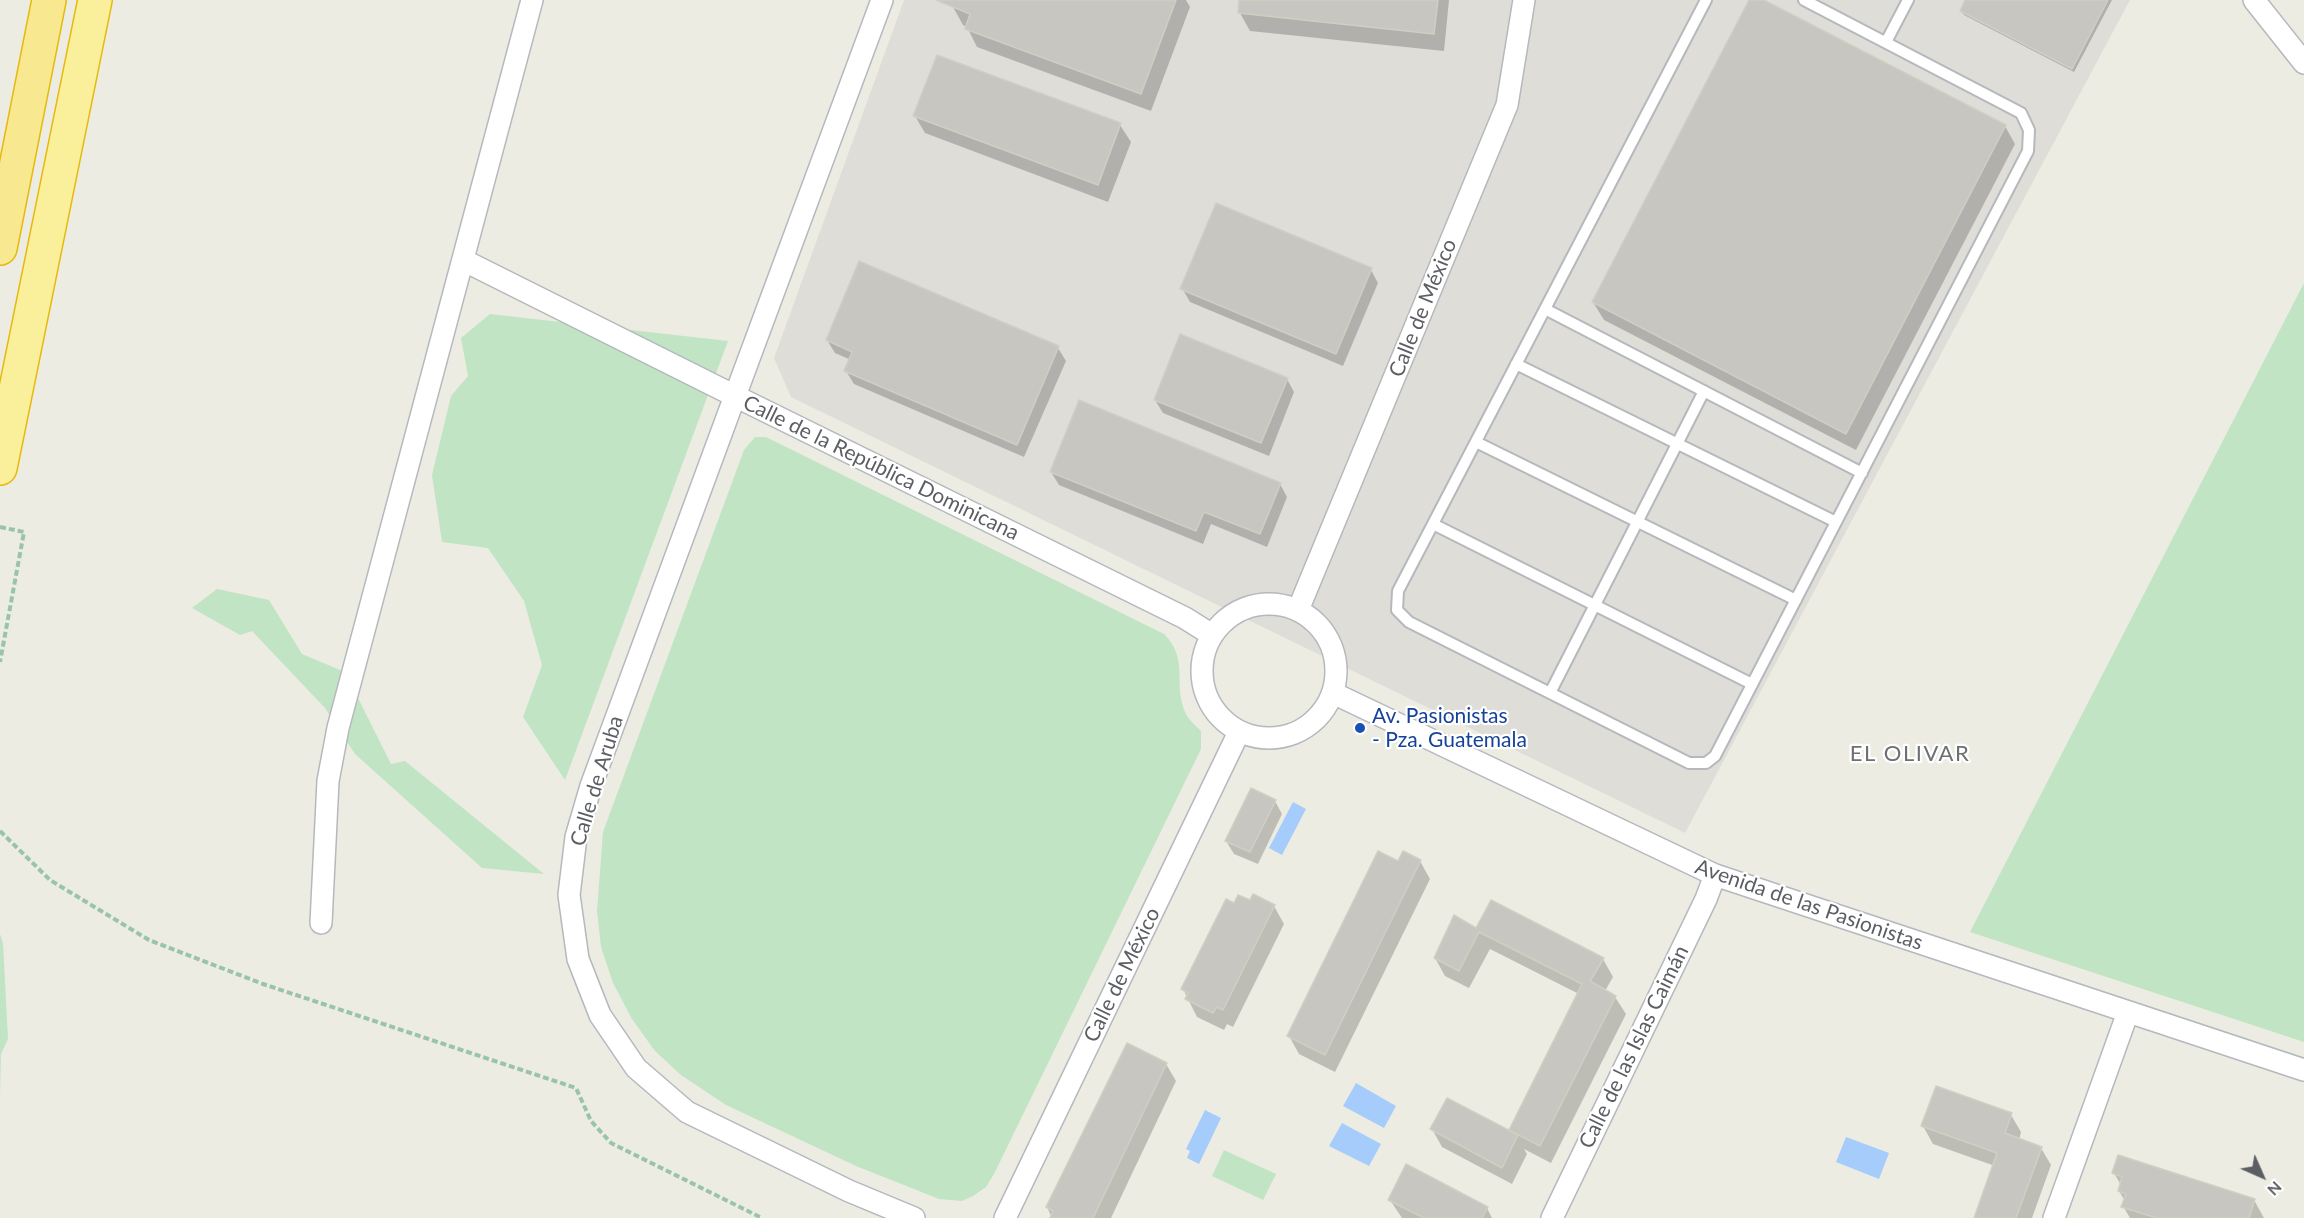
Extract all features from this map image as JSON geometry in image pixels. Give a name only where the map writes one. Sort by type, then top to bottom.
[{"type":"highway","points":[[0,248],[49,0]]},
{"type":"highway","points":[[0,467],[94,3]]},
{"type":"street","points":[[321,923],[328,781],[338,728],[532,0]]},
{"type":"street","name":"Calle de la República Dominicana","points":[[882,0],[735,396],[1174,613],[1212,634]]},
{"type":"street","name":"Calle de México","points":[[1298,610],[1507,105],[1524,0]]},
{"type":"street","points":[[2254,0],[2304,63]]},
{"type":"street","points":[[463,260],[735,396]]},
{"type":"street","name":"Calle de Aruba","points":[[735,396],[591,786],[576,837],[569,895],[578,959],[600,1015],[636,1068],[687,1112],[849,1191],[914,1218]]},
{"type":"street","points":[[1260,604],[1280,604],[1298,610],[1315,621],[1327,636],[1335,654],[1337,674],[1333,693],[1322,713],[1305,729],[1284,737],[1261,738],[1239,732],[1221,719],[1208,700],[1202,678],[1203,656],[1212,634],[1225,620],[1241,609],[1260,604]]},
{"type":"street","name":"Avenida de las Pasionistas","points":[[1333,693],[1715,875],[2304,1070]]},
{"type":"street","name":"Calle de México","points":[[1005,1218],[1239,732]]},
{"type":"street","name":"Calle de las Islas Caimán","points":[[1552,1218],[1706,899],[1715,875]]},
{"type":"street","points":[[2054,1218],[2128,1012]]},
{"type":"lane","points":[[1706,0],[1398,591],[1397,610],[1408,622],[1689,763],[1706,763],[1715,756],[2028,151],[2029,130],[2021,114],[1804,0]]},
{"type":"lane","points":[[1886,42],[1908,0]]},
{"type":"lane","points":[[1545,309],[1862,473]]},
{"type":"lane","points":[[1516,364],[1836,522]]},
{"type":"lane","points":[[1550,693],[1704,391]]},
{"type":"lane","points":[[1476,442],[1796,600]]},
{"type":"lane","points":[[1433,524],[1752,684]]},
{"type":"path","points":[[0,527],[24,532],[0,662]]},
{"type":"path","points":[[0,831],[50,880],[149,940],[263,984],[576,1088],[591,1121],[611,1143],[762,1218]]},
{"type":"shaded area","points":[[904,0],[2130,0],[1685,833],[791,397],[774,358]]},
{"type":"green space","points":[[2304,283],[2304,1042],[1970,932]]},
{"type":"green space","points":[[490,314],[728,341],[565,780],[523,717],[542,665],[524,601],[488,548],[442,542],[432,475],[451,396],[468,376],[461,338]]},
{"type":"green space","points":[[755,437],[766,437],[1164,634],[1172,644],[1179,663],[1180,693],[1186,714],[1201,731],[1201,749],[994,1174],[986,1187],[962,1201],[939,1199],[856,1166],[726,1105],[681,1075],[655,1051],[632,1019],[613,983],[601,947],[597,911],[603,832],[744,450]]},
{"type":"green space","points":[[217,589],[269,600],[302,654],[345,672],[391,764],[405,761],[544,874],[482,868],[355,754],[325,708],[252,631],[240,635],[192,608]]},
{"type":"green space","points":[[0,934],[3,943],[8,1039],[1,1054],[0,1096]]},
{"type":"green space","points":[[1224,1150],[1276,1174],[1263,1200],[1212,1176]]},
{"type":"water","points":[[1293,802],[1306,809],[1282,855],[1269,848]]},
{"type":"water","points":[[1356,1083],[1396,1106],[1384,1128],[1343,1106]]},
{"type":"water","points":[[1205,1110],[1221,1118],[1199,1164],[1187,1158],[1190,1151],[1186,1149]]},
{"type":"water","points":[[1342,1123],[1381,1144],[1369,1166],[1329,1146]]},
{"type":"water","points":[[1846,1137],[1889,1153],[1879,1179],[1836,1162]]},
{"type":"building","points":[[936,0],[1176,0],[1141,94],[965,29],[970,14]]},
{"type":"building","points":[[1239,0],[1438,0],[1434,34],[1238,13]]},
{"type":"building","points":[[1749,0],[1764,0],[2006,125],[1846,434],[1592,302]]},
{"type":"building","points":[[1965,0],[2108,0],[2072,69],[1960,11]]},
{"type":"building","points":[[937,55],[1121,123],[1098,185],[913,116]]},
{"type":"building","points":[[1216,203],[1372,268],[1336,354],[1180,289]]},
{"type":"building","points":[[859,261],[1059,346],[1017,445],[844,371],[852,352],[826,340]]},
{"type":"building","points":[[1180,334],[1288,378],[1261,443],[1154,400]]},
{"type":"building","points":[[1079,400],[1281,483],[1260,534],[1204,512],[1196,531],[1050,472]]},
{"type":"building","points":[[1251,788],[1276,800],[1250,852],[1225,841]]},
{"type":"building","points":[[1378,851],[1398,861],[1403,851],[1421,860],[1325,1055],[1287,1036]]},
{"type":"building","points":[[1253,894],[1275,905],[1223,1010],[1217,1007],[1213,1013],[1185,999],[1188,993],[1181,989],[1226,899],[1234,903],[1238,895],[1250,900]]},
{"type":"building","points":[[1491,900],[1604,958],[1590,981],[1616,996],[1540,1146],[1509,1130],[1582,984],[1479,932],[1459,971],[1434,958],[1454,915],[1476,928]]},
{"type":"building","points":[[1127,1043],[1167,1063],[1093,1218],[1050,1218],[1053,1211],[1046,1207]]},
{"type":"building","points":[[1936,1086],[2012,1113],[2005,1133],[2042,1147],[2016,1218],[1974,1218],[1997,1153],[1921,1126]]},
{"type":"building","points":[[1447,1098],[1518,1135],[1502,1168],[1430,1129]]},
{"type":"building","points":[[2118,1155],[2255,1199],[2249,1218],[2157,1218],[2121,1207],[2126,1194],[2118,1191],[2122,1177],[2112,1173]]},
{"type":"building","points":[[1406,1164],[1488,1207],[1482,1218],[1424,1218],[1388,1200]]},
{"type":"place","name":"Av. Pasionistas - Pza. Guatemala","points":[[1360,728]]},
{"type":"district","name":"EL OLIVAR","points":[[1910,754]]}]
